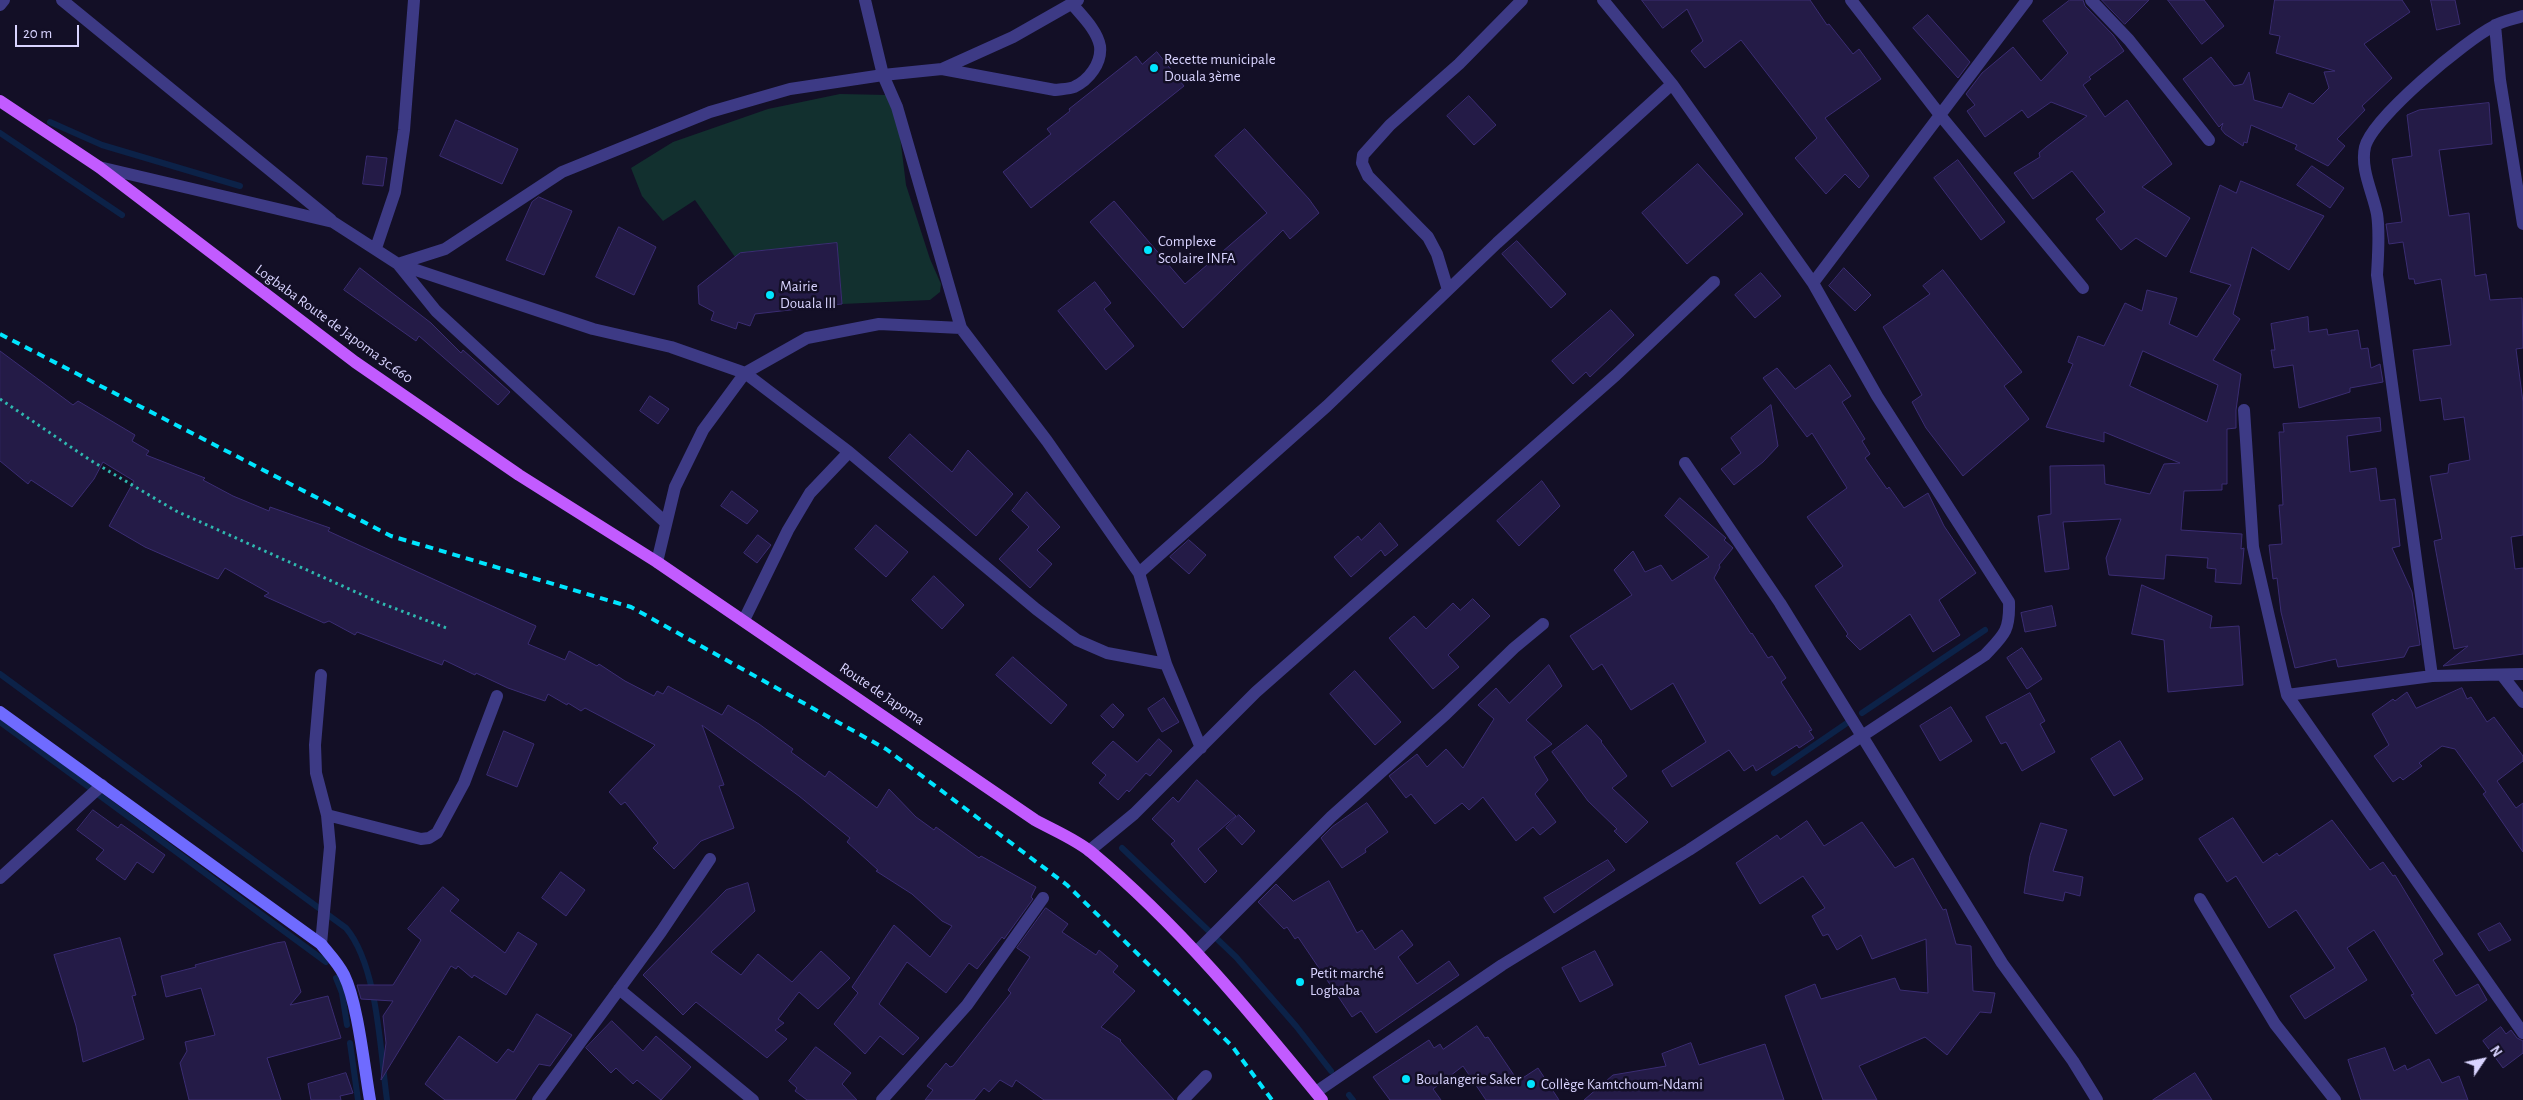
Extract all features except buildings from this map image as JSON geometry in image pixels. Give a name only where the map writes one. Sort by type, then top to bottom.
[{"type":"main road","name":"Logbaba Route de Japoma 3c.660","points":[[0,101],[99,167],[355,362],[519,475],[657,562]]},
{"type":"main road","name":"Route de Japoma","points":[[657,562],[1035,820],[1090,851],[1196,952],[1256,1019],[1319,1096]]},
{"type":"main road","points":[[0,712],[321,944],[337,962],[345,977],[352,999],[370,1100]]},
{"type":"street","points":[[0,5],[4,0]]},
{"type":"street","points":[[62,0],[333,222],[398,264],[436,311],[665,522]]},
{"type":"street","points":[[376,248],[395,192],[404,130],[414,0]]},
{"type":"street","points":[[865,0],[883,75],[896,107],[961,328],[1047,441],[1139,573],[1166,664],[1200,748]]},
{"type":"street","points":[[1448,290],[1437,254],[1428,237],[1368,176],[1362,163],[1363,155],[1390,125],[1459,64],[1522,0]]},
{"type":"street","points":[[1319,1096],[1502,965],[1689,850],[1985,655],[2005,635],[2010,617],[2010,602],[1878,396],[1813,284],[1672,84],[1603,0]]},
{"type":"street","points":[[1851,0],[1940,115],[2083,288]]},
{"type":"street","points":[[1813,284],[2027,0]]},
{"type":"street","points":[[2091,0],[2129,40],[2209,140]]},
{"type":"street","points":[[398,264],[445,249],[562,172],[710,112],[790,89],[883,75],[942,69],[1055,90],[1073,87],[1088,77],[1098,63],[1100,46],[1091,26],[1075,2],[1013,37],[942,69]]},
{"type":"street","points":[[2432,676],[2377,275],[2377,216],[2364,164],[2365,146],[2374,132],[2401,100],[2447,58],[2495,25],[2523,16]]},
{"type":"street","points":[[2495,25],[2500,80],[2523,224]]},
{"type":"street","points":[[1139,573],[1327,406],[1448,290],[1672,84]]},
{"type":"street","points":[[99,167],[333,222]]},
{"type":"street","points":[[398,264],[593,330],[671,347],[745,372],[849,452],[1036,609],[1077,640],[1107,653],[1166,664]]},
{"type":"street","points":[[1090,851],[1134,814],[1256,692],[1616,375],[1714,282]]},
{"type":"street","points":[[657,562],[674,486],[703,430],[745,372],[806,338],[879,324],[961,328]]},
{"type":"street","points":[[2244,410],[2253,547],[2287,695],[2523,1033]]},
{"type":"street","points":[[744,620],[788,530],[810,493],[849,452]]},
{"type":"street","points":[[1685,463],[1780,603],[2002,962],[2074,1061],[2097,1100]]},
{"type":"street","points":[[1196,952],[1331,817],[1446,714],[1514,648],[1543,624]]},
{"type":"street","points":[[2287,695],[2432,676],[2523,674]]},
{"type":"street","points":[[321,675],[315,754],[316,773],[327,815],[330,847],[321,944]]},
{"type":"street","points":[[2502,675],[2523,702]]},
{"type":"street","points":[[327,815],[420,839],[429,838],[437,833],[464,783],[497,696]]},
{"type":"street","points":[[0,878],[102,786]]},
{"type":"street","points":[[538,1100],[661,932],[710,859]]},
{"type":"street","points":[[882,1100],[967,1005],[1043,898]]},
{"type":"street","points":[[2200,899],[2275,1024],[2335,1100]]},
{"type":"street","points":[[619,989],[753,1100]]},
{"type":"street","points":[[1183,1100],[1206,1076]]},
{"type":"path","points":[[0,399],[90,460],[176,511],[378,602],[449,629]]},
{"type":"green space","points":[[840,94],[887,95],[898,120],[906,185],[930,259],[941,284],[940,292],[930,300],[842,304],[837,243],[747,252],[735,257],[695,200],[663,221],[642,196],[631,168],[673,142],[768,109]]},
{"type":"waterway","points":[[50,122],[102,145],[240,186]]},
{"type":"waterway","points":[[0,133],[122,215]]},
{"type":"waterway","points":[[1862,713],[1985,630]]},
{"type":"waterway","points":[[0,674],[346,928],[357,944],[371,986],[376,1010],[387,1100]]},
{"type":"waterway","points":[[0,722],[93,790]]},
{"type":"waterway","points":[[1774,773],[1847,723]]},
{"type":"waterway","points":[[99,795],[326,962]]},
{"type":"waterway","points":[[1122,848],[1236,957],[1296,1026],[1331,1071]]},
{"type":"waterway","points":[[336,978],[342,993],[347,1025]]},
{"type":"waterway","points":[[350,1043],[358,1100]]},
{"type":"waterway","points":[[1349,1095],[1353,1100]]},
{"type":"railway","points":[[0,334],[391,536],[631,607],[886,749],[1067,885],[1232,1046],[1272,1100]]},
{"type":"place","name":"Recette municipale Douala 3ème","points":[[1154,68]]},
{"type":"place","name":"Complexe Scolaire INFA","points":[[1148,250]]},
{"type":"place","name":"Mairie Douala lll","points":[[770,295]]},
{"type":"place","name":"Petit marché Logbaba","points":[[1300,982]]},
{"type":"place","name":"Boulangerie Saker","points":[[1406,1079]]},
{"type":"place","name":"Collège Kamtchoum-Ndami","points":[[1531,1084]]}]
